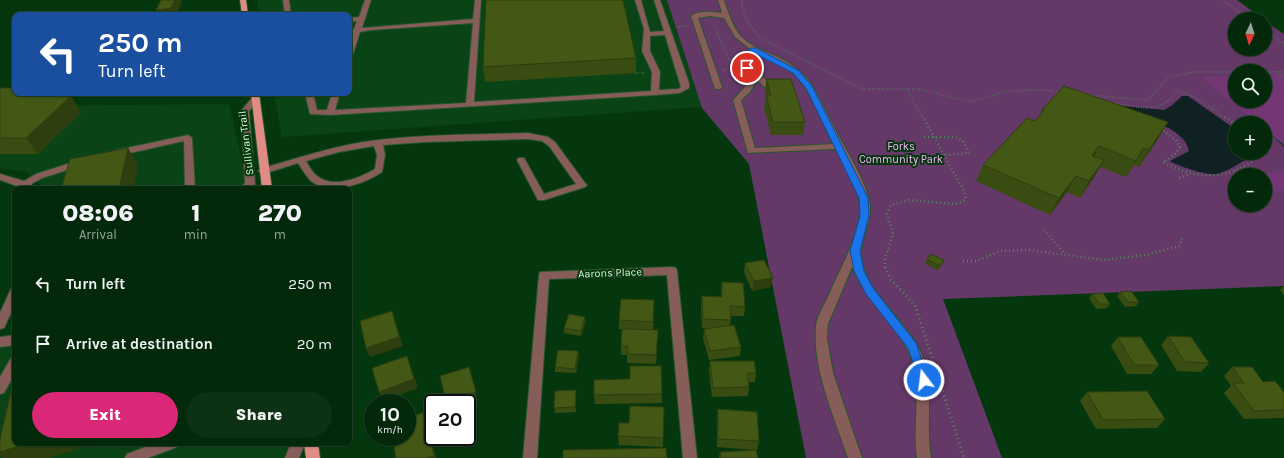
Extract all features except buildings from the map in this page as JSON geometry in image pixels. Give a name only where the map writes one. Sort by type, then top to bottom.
[{"type":"main road","points":[[243,0],[244,12]]},
{"type":"main road","name":"Sullivan Trail","points":[[255,97],[266,186]]},
{"type":"main road","points":[[311,446],[313,458]]},
{"type":"street","points":[[286,0],[288,12]]},
{"type":"street","points":[[352,30],[361,19],[368,0]]},
{"type":"street","points":[[470,105],[478,0]]},
{"type":"street","points":[[638,0],[647,34],[645,48],[656,72],[656,93]]},
{"type":"street","points":[[310,96],[313,112],[330,113],[672,93],[685,88],[686,83],[671,30],[657,0]]},
{"type":"street","points":[[721,0],[726,16],[735,35],[753,50],[787,66],[802,77],[814,96],[864,201],[865,216],[855,248],[826,315],[820,336],[825,366],[855,458]]},
{"type":"street","points":[[718,87],[694,16],[710,14],[726,16]]},
{"type":"street","points":[[352,20],[361,19]]},
{"type":"street","points":[[352,32],[371,34],[476,25]]},
{"type":"street","points":[[647,34],[671,30]]},
{"type":"street","points":[[753,50],[746,59],[747,68],[770,86]]},
{"type":"street","points":[[757,75],[748,90],[737,100],[751,151],[839,146]]},
{"type":"street","points":[[330,113],[335,96]]},
{"type":"street","points":[[248,186],[250,184],[246,111],[255,97]]},
{"type":"street","points":[[263,171],[300,160],[363,145],[378,143],[414,140],[528,136],[545,139],[552,144],[582,185],[541,198],[521,160]]},
{"type":"street","points":[[106,156],[188,138],[190,186]]},
{"type":"street","points":[[300,160],[316,180],[336,184],[356,183],[368,178],[379,170],[381,155],[378,143]]},
{"type":"street","points":[[0,177],[28,186],[63,168],[92,159]]},
{"type":"street","points":[[63,168],[66,180]]},
{"type":"street","points":[[855,248],[857,264],[864,282],[909,340],[920,366],[924,380],[922,450],[924,458]]},
{"type":"street","name":"Aarons Place","points":[[530,458],[544,275],[672,272],[690,458]]},
{"type":"street","points":[[0,325],[12,299]]},
{"type":"street","points":[[0,342],[12,340]]},
{"type":"street","points":[[1,387],[12,376]]},
{"type":"street","points":[[132,458],[164,446]]},
{"type":"street","points":[[292,458],[297,446]]},
{"type":"path","points":[[742,0],[745,15],[756,34],[762,39],[858,88],[923,90],[970,102],[1011,90],[1048,90],[1064,93]]},
{"type":"path","points":[[1223,0],[1240,12]]},
{"type":"path","points":[[714,25],[733,69]]},
{"type":"path","points":[[671,30],[692,26]]},
{"type":"path","points":[[1272,35],[1284,44]]},
{"type":"path","points":[[720,70],[741,68]]},
{"type":"path","points":[[1081,95],[1148,100],[1168,78],[1172,76],[1195,72],[1228,72]]},
{"type":"path","points":[[1272,72],[1284,72]]},
{"type":"path","points":[[1276,72],[1284,78]]},
{"type":"path","points":[[907,89],[964,191],[966,198],[962,202],[955,204],[909,200],[891,205],[887,214],[893,235],[883,261],[890,278],[909,296],[918,312],[964,458]]},
{"type":"path","points":[[1107,102],[1150,108],[1161,107],[1167,104],[1177,90],[1195,97],[1228,119]]},
{"type":"path","points":[[1158,128],[1176,138],[1180,145],[1180,150],[1166,158],[1163,162],[1191,174],[1213,177],[1231,172],[1254,160]]},
{"type":"path","points":[[924,137],[955,138],[963,141],[970,153],[934,156]]},
{"type":"path","points":[[1179,178],[1191,174]]},
{"type":"path","points":[[1044,230],[1066,254]]},
{"type":"path","points":[[963,261],[976,261],[1000,251],[1010,250],[1036,250],[1098,260],[1145,255],[1180,246],[1182,238]]},
{"type":"shaded area","points":[[257,0],[681,0],[726,105],[282,137],[275,96],[352,96],[352,12],[259,12]]},
{"type":"shaded area","points":[[1284,74],[1284,145],[1272,136],[1272,116],[1247,116],[1238,108],[1272,108],[1272,75]]},
{"type":"shaded area","points":[[1228,76],[1228,100],[1202,77]]},
{"type":"shaded area","points":[[1182,96],[1188,96],[1228,124],[1228,160],[1245,160],[1217,174],[1207,174],[1179,165],[1170,161],[1189,151],[1188,147],[1179,135],[1169,128],[1087,102],[1164,110]]},
{"type":"shaded area","points":[[229,104],[247,186],[42,186],[27,172],[0,168],[0,106]]},
{"type":"shaded area","points":[[1284,171],[1284,191],[1272,192],[1272,173]]},
{"type":"shaded area","points":[[12,332],[12,446],[300,446],[302,458],[0,458],[0,347]]},
{"type":"green space","name":"Forks Community Park","points":[[667,0],[1237,0],[1253,12],[1228,12],[1228,56],[1272,56],[1272,26],[1284,34],[1284,77],[1272,78],[1272,64],[1228,64],[1228,108],[1243,108],[1251,116],[1228,116],[1228,160],[1272,160],[1272,136],[1284,147],[1284,286],[943,299],[1002,458],[806,458],[749,164],[702,108]]},
{"type":"route","points":[[747,68],[748,66],[746,59],[753,50],[796,71],[810,87],[856,179],[863,198],[865,216],[855,248],[859,271],[870,291],[909,340],[917,356],[924,380]]}]
